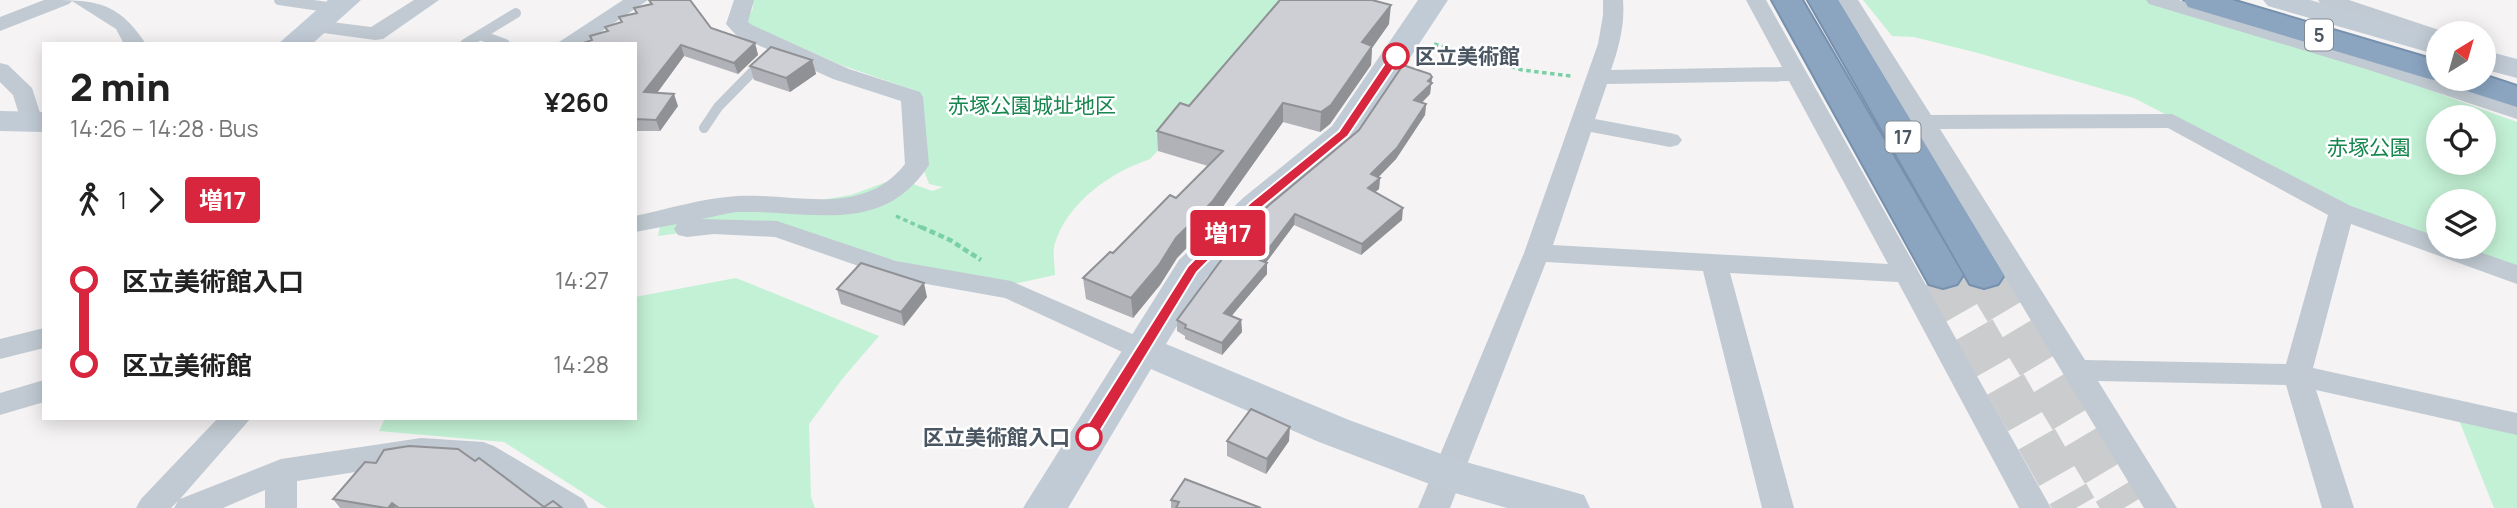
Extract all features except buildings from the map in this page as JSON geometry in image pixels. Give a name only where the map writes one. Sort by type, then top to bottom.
[{"type":"highway","name":"17","points":[[1787,0],[1943,275]]},
{"type":"highway","name":"17","points":[[1823,0],[1984,275]]},
{"type":"highway","name":"5","points":[[2199,0],[2426,69]]},
{"type":"highway","name":"5","points":[[2251,0],[2426,50]]},
{"type":"highway","points":[[2496,78],[2516,94]]},
{"type":"highway","points":[[2496,88],[2516,94]]},
{"type":"street","points":[[0,25],[62,0]]},
{"type":"street","points":[[82,0],[124,25],[134,42]]},
{"type":"street","points":[[323,19],[374,34],[429,0]]},
{"type":"street","points":[[570,42],[638,0]]},
{"type":"street","points":[[637,224],[735,204],[854,207],[885,195],[904,182],[916,165],[912,97],[841,74],[737,24],[744,0]]},
{"type":"street","points":[[1045,508],[1200,260],[1255,206],[1344,133],[1433,0]]},
{"type":"street","points":[[1441,491],[1537,253],[1609,44],[1614,15],[1613,0]]},
{"type":"street","points":[[1756,0],[2035,508]]},
{"type":"street","name":"17","points":[[1848,0],[2161,508]]},
{"type":"street","points":[[2156,0],[2374,64],[2516,94]]},
{"type":"street","points":[[2185,0],[2426,70]]},
{"type":"street","points":[[2313,3],[2426,32]]},
{"type":"street","points":[[2313,3],[2426,42]]},
{"type":"street","points":[[2496,54],[2517,61]]},
{"type":"street","points":[[0,70],[24,93],[17,123]]},
{"type":"street","points":[[2496,73],[2516,94]]},
{"type":"street","points":[[1597,77],[1798,74]]},
{"type":"street","points":[[2496,90],[2516,94]]},
{"type":"street","points":[[1922,122],[2172,121],[2342,212],[2426,242]]},
{"type":"street","points":[[1581,123],[1670,140]]},
{"type":"street","points":[[2338,508],[2297,375],[2342,212]]},
{"type":"street","points":[[637,234],[715,226],[777,229],[893,269],[1011,290],[1334,431],[1441,491],[1567,508]]},
{"type":"street","points":[[1537,253],[1908,274]]},
{"type":"street","points":[[2473,259],[2517,275]]},
{"type":"street","points":[[1714,263],[1778,508]]},
{"type":"street","points":[[0,349],[42,338]]},
{"type":"street","points":[[2075,370],[2297,375],[2517,424]]},
{"type":"street","points":[[0,404],[42,392]]},
{"type":"street","points":[[152,508],[234,420]]},
{"type":"street","points":[[190,508],[281,471],[421,450],[483,454],[572,508]]},
{"type":"street","points":[[281,471],[281,508]]},
{"type":"lane","points":[[279,0],[323,19]]},
{"type":"lane","points":[[468,42],[516,13]]},
{"type":"lane","points":[[480,35],[499,42]]},
{"type":"lane","points":[[704,128],[732,91],[778,46]]},
{"type":"path","points":[[1409,36],[1522,70],[1552,75]]},
{"type":"path","points":[[885,195],[883,210],[950,240],[976,255],[1011,290]]},
{"type":"green space","name":"赤塚公園城址地区","points":[[752,0],[1295,0],[1150,159],[1106,180],[1080,202],[1061,228],[1055,243],[1055,275],[996,288],[774,228],[717,228],[658,236],[662,217],[815,201],[851,195],[897,178],[932,191],[943,187],[929,184],[922,165],[919,92],[841,65],[746,23],[753,8]]},
{"type":"green space","name":"赤塚公園","points":[[1863,0],[2151,0],[2328,53],[2470,105],[2426,105],[2426,175],[2496,175],[2496,114],[2517,122],[2517,268],[2489,259],[2496,259],[2496,189],[2426,189],[2426,238],[2367,219],[2134,98],[1914,37],[1892,36]]},
{"type":"green space","points":[[736,278],[879,336],[809,424],[811,497],[815,508],[607,508],[504,442],[379,431],[384,420],[637,420],[637,297]]},
{"type":"green space","points":[[2459,420],[2517,434],[2517,508],[2494,508]]},
{"type":"tunnel","points":[[1943,275],[2076,508]]},
{"type":"tunnel","points":[[1984,275],[2124,508]]},
{"type":"bus line","name":"増17","points":[[1089,437],[1192,269],[1255,206],[1344,133],[1396,56]]},
{"type":"place","name":"区立美術館","points":[[1396,56]]},
{"type":"place","name":"区立美術館入口","points":[[1089,437]]}]
